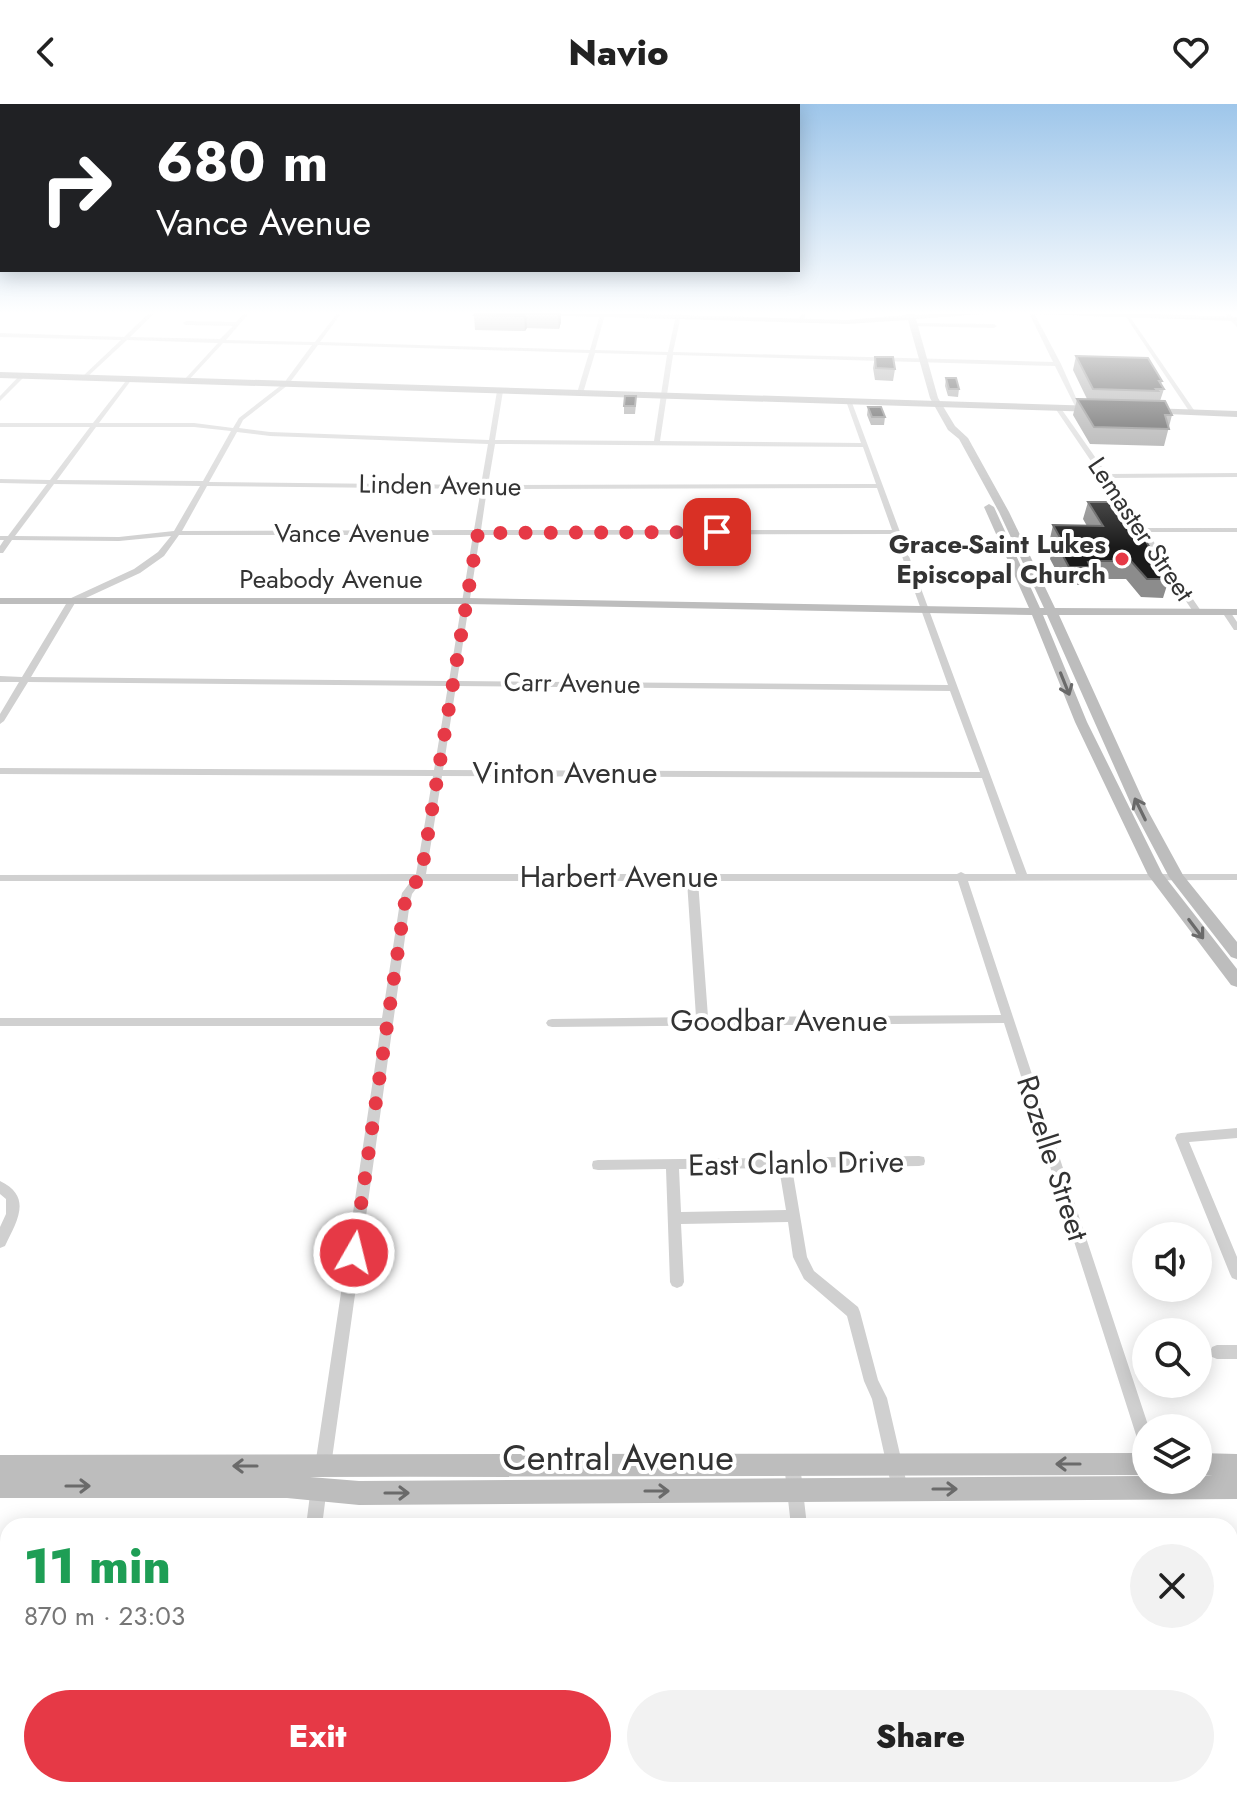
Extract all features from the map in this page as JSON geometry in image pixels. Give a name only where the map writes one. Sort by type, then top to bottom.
[{"type":"main road","points":[[471,390],[1108,410]]},
{"type":"main road","points":[[1137,411],[1237,414]]},
{"type":"street","points":[[0,551],[5,538],[53,481],[121,390]]},
{"type":"street","points":[[0,721],[72,601],[137,571],[161,554],[207,481],[233,429],[248,412],[278,390]]},
{"type":"street","points":[[657,443],[664,390]]},
{"type":"street","points":[[933,390],[937,403],[954,432],[963,438],[1004,512],[1141,811],[1177,877],[1237,953]]},
{"type":"street","points":[[1070,390],[1079,408]]},
{"type":"street","points":[[1177,390],[1193,413]]},
{"type":"street","points":[[315,1518],[405,902],[407,893],[421,876],[500,391]]},
{"type":"street","points":[[849,401],[1022,875]]},
{"type":"street","name":"Lemaster Street","points":[[1058,408],[1197,611]]},
{"type":"street","points":[[0,425],[194,425],[270,434],[492,442],[865,445]]},
{"type":"street","points":[[954,432],[951,438],[992,512],[1081,722],[1155,875],[1237,981]]},
{"type":"street","points":[[1104,476],[1237,475]]},
{"type":"street","name":"Linden Avenue","points":[[0,481],[207,481],[485,487],[880,486]]},
{"type":"street","points":[[1140,530],[1237,530]]},
{"type":"street","name":"Vance Avenue","points":[[5,538],[119,539],[177,533],[896,532]]},
{"type":"street","name":"Peabody Avenue","points":[[0,601],[467,601],[926,611],[1232,612]]},
{"type":"street","name":"Lemaster Street","points":[[1232,612],[1237,628]]},
{"type":"street","name":"Carr Avenue","points":[[0,679],[952,688]]},
{"type":"street","points":[[1081,722],[1101,722]]},
{"type":"street","name":"Vinton Avenue","points":[[0,771],[986,775]]},
{"type":"street","name":"Rozelle Street","points":[[961,875],[1137,1414]]},
{"type":"street","points":[[692,876],[702,1020]]},
{"type":"street","name":"Harbert Avenue","points":[[0,878],[1237,877]]},
{"type":"street","name":"Goodbar Avenue","points":[[552,1023],[1007,1019]]},
{"type":"street","points":[[0,1022],[387,1022]]},
{"type":"street","points":[[1237,1133],[1181,1138],[1237,1274]]},
{"type":"street","name":"East Clanlo Drive","points":[[598,1165],[919,1161]]},
{"type":"street","points":[[785,1164],[800,1257],[809,1275],[853,1312],[871,1381],[879,1398],[900,1489]]},
{"type":"street","name":"East Clanlo Drive","points":[[672,1165],[677,1282]]},
{"type":"street","points":[[0,1186],[12,1197],[13,1214],[0,1242]]},
{"type":"street","points":[[674,1218],[791,1216]]},
{"type":"street","points":[[1217,1352],[1237,1352]]},
{"type":"street","points":[[792,1464],[798,1518]]},
{"type":"street","name":"Central Avenue","points":[[0,1486],[792,1464],[1132,1464]]},
{"type":"street","points":[[1212,1464],[1237,1465]]},
{"type":"street","name":"Central Avenue","points":[[0,1466],[321,1477],[359,1493],[1132,1485]]},
{"type":"street","name":"Central Avenue","points":[[1212,1486],[1237,1487]]},
{"type":"building","points":[[625,396],[636,396],[635,406],[624,406]]},
{"type":"building","points":[[1077,399],[1165,401],[1172,415],[1165,415],[1169,429],[1094,427]]},
{"type":"building","points":[[868,407],[881,407],[885,417],[872,417]]},
{"type":"building","points":[[1088,502],[1115,502],[1144,538],[1169,579],[1147,579],[1131,561],[1093,561],[1088,562],[1090,567],[1069,567],[1055,541],[1062,541],[1053,525],[1103,526]]},
{"type":"place","name":"Grace-Saint Lukes Episcopal Church","points":[[1122,559]]},
{"type":"route","points":[[354,1253],[405,902],[407,893],[421,876],[478,533],[717,532]]}]
